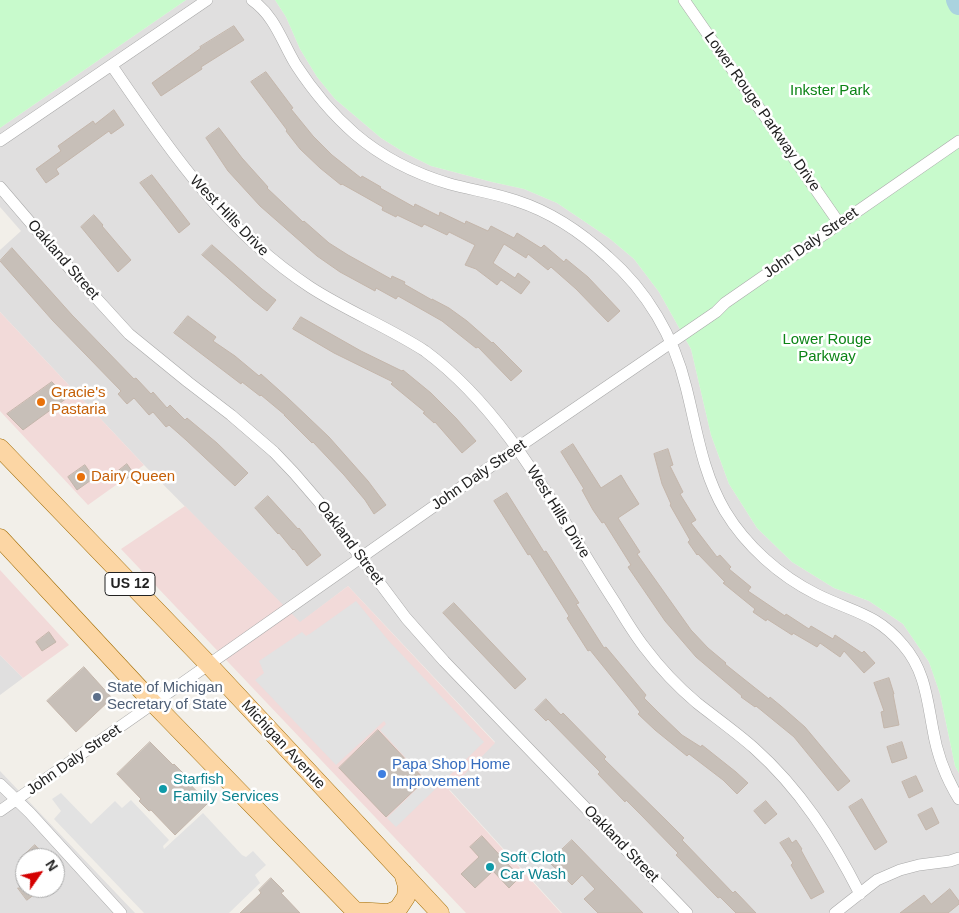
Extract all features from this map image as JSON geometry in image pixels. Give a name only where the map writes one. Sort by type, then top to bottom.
[{"type":"main road","name":"Michigan Avenue","points":[[0,448],[209,665],[440,913]]},
{"type":"main road","points":[[0,538],[154,704],[356,912],[389,913],[398,909],[406,897],[407,886],[403,873]]},
{"type":"street","points":[[0,141],[207,0]]},
{"type":"street","points":[[252,0],[269,15],[295,63],[313,90],[333,114],[356,134],[386,156],[416,172],[452,184],[496,194],[548,214],[574,230],[608,257],[634,283],[656,313],[670,342],[686,385],[704,467],[726,513],[749,543],[780,571],[815,593],[874,619],[889,630],[905,647],[916,663],[924,681],[938,751],[959,799]]},
{"type":"street","name":"Lower Rouge Parkway Drive","points":[[684,0],[839,223]]},
{"type":"street","name":"West Hills Drive","points":[[112,66],[189,175],[211,202],[242,233],[276,263],[309,286],[409,341],[441,363],[474,394],[526,461],[594,572],[644,647],[682,689],[754,748],[794,788],[828,836],[860,894]]},
{"type":"street","name":"John Daly Street","points":[[0,811],[516,448],[716,312],[725,303],[959,141]]},
{"type":"street","name":"Oakland Street","points":[[0,187],[129,334],[231,414],[274,452],[319,502],[406,618],[444,661],[687,913]]},
{"type":"street","points":[[0,784],[122,913]]},
{"type":"street","points":[[835,913],[877,880],[900,870],[959,858]]},
{"type":"shaded area","points":[[186,0],[275,0],[286,17],[300,49],[317,77],[335,99],[381,138],[431,166],[524,189],[557,203],[609,238],[634,259],[659,292],[691,349],[711,435],[729,484],[757,528],[792,562],[834,588],[869,601],[903,624],[929,662],[940,694],[955,766],[959,773],[959,913],[562,913],[449,789],[495,742],[348,586],[300,623],[144,465],[0,312],[0,250],[21,231],[0,207],[0,128]]},
{"type":"shaded area","points":[[0,312],[144,465],[88,505],[0,411]]},
{"type":"shaded area","points":[[185,506],[300,622],[348,586],[495,743],[449,790],[561,913],[466,913],[121,549]]},
{"type":"shaded area","points":[[0,570],[69,645],[23,678],[0,655]]},
{"type":"shaded area","points":[[356,601],[388,640],[484,742],[396,827],[387,818],[426,780],[380,730],[386,724],[384,721],[336,765],[255,680],[264,673],[259,661],[302,632],[306,636],[311,633]]},
{"type":"shaded area","points":[[0,655],[23,678],[0,695]]},
{"type":"shaded area","points":[[0,771],[135,913],[0,913]]},
{"type":"shaded area","points":[[61,793],[91,824],[115,801],[122,808],[131,800],[169,840],[163,846],[164,849],[203,813],[242,855],[246,857],[253,851],[266,865],[255,875],[260,883],[229,913],[144,913],[54,819],[61,811],[52,799]]},
{"type":"green space","points":[[0,0],[186,0],[0,128]]},
{"type":"green space","name":"Lower Rouge Parkway","points":[[275,0],[959,0],[959,773],[955,766],[940,694],[929,662],[903,624],[869,601],[834,588],[792,562],[757,528],[729,484],[711,435],[691,349],[659,292],[634,259],[609,238],[557,203],[524,189],[431,166],[381,138],[335,99],[317,77],[300,49],[286,17]]},
{"type":"building","points":[[234,26],[244,40],[201,67],[202,69],[161,96],[152,83],[200,47]]},
{"type":"building","points":[[266,72],[293,108],[291,109],[313,136],[332,155],[361,178],[362,176],[414,207],[415,204],[439,216],[440,212],[465,224],[466,221],[488,231],[491,226],[514,238],[517,233],[541,248],[544,245],[564,262],[566,259],[588,277],[620,311],[608,322],[576,289],[551,267],[548,270],[528,254],[526,258],[504,244],[493,263],[515,278],[518,273],[530,282],[521,294],[501,280],[497,285],[476,269],[465,265],[475,245],[449,232],[447,235],[424,224],[422,227],[397,215],[396,217],[382,210],[383,207],[341,185],[300,149],[251,82]]},
{"type":"building","points":[[114,110],[124,125],[111,134],[109,131],[56,169],[59,174],[46,183],[36,169],[61,151],[58,146],[93,121],[95,124]]},
{"type":"building","points":[[219,128],[267,188],[303,222],[329,243],[391,279],[392,276],[405,282],[404,284],[449,308],[493,342],[522,371],[511,381],[478,347],[476,348],[442,321],[398,296],[396,299],[376,288],[375,291],[340,272],[317,256],[260,206],[228,171],[206,138]]},
{"type":"building","points":[[152,175],[190,224],[179,233],[140,183]]},
{"type":"building","points":[[94,215],[131,260],[118,272],[81,227]]},
{"type":"building","points":[[212,245],[276,300],[267,311],[202,255]]},
{"type":"building","points":[[12,248],[72,315],[134,379],[136,378],[151,394],[153,392],[167,408],[170,405],[185,420],[187,418],[217,443],[248,473],[235,486],[169,425],[166,427],[153,412],[149,415],[134,398],[127,404],[118,394],[121,391],[53,321],[0,261]]},
{"type":"building","points":[[188,316],[216,337],[213,341],[259,376],[261,374],[329,437],[368,481],[386,505],[374,514],[344,475],[285,415],[261,395],[242,382],[241,384],[174,333]]},
{"type":"building","points":[[301,317],[361,351],[403,370],[431,393],[476,441],[462,453],[435,422],[423,413],[425,412],[391,384],[393,382],[334,353],[293,329]]},
{"type":"building","points":[[52,382],[67,398],[23,430],[7,414]]},
{"type":"building","points":[[573,444],[601,488],[621,475],[639,504],[618,518],[640,552],[637,554],[691,630],[708,648],[725,664],[769,699],[770,697],[805,727],[850,781],[838,791],[794,737],[756,706],[741,697],[696,657],[665,621],[628,567],[631,565],[604,522],[602,523],[593,510],[582,490],[584,489],[561,452]]},
{"type":"building","points":[[668,449],[673,465],[670,466],[683,492],[680,494],[696,520],[691,523],[717,557],[720,555],[731,567],[729,569],[751,587],[748,591],[785,616],[786,614],[809,629],[811,626],[833,639],[835,635],[862,653],[864,651],[875,663],[864,673],[844,651],[840,657],[820,643],[817,647],[793,633],[792,635],[767,619],[766,621],[753,612],[755,609],[723,583],[725,582],[697,555],[688,542],[690,540],[670,505],[654,454]]},
{"type":"building","points":[[127,464],[134,474],[123,481],[117,472]]},
{"type":"building","name":"Dairy Queen","points":[[85,465],[94,478],[77,490],[68,477]]},
{"type":"building","points":[[507,493],[579,603],[576,604],[604,648],[606,647],[646,695],[644,698],[682,735],[701,747],[702,745],[748,783],[737,794],[723,780],[689,754],[687,756],[638,714],[640,712],[590,650],[588,651],[567,618],[569,616],[494,501]]},
{"type":"building","points":[[268,496],[299,528],[321,555],[307,566],[294,549],[255,508]]},
{"type":"building","points":[[454,603],[526,679],[515,689],[443,613]]},
{"type":"building","points":[[49,632],[56,642],[42,651],[36,642]]},
{"type":"building","points":[[84,667],[112,698],[76,732],[47,701]]},
{"type":"building","points":[[889,678],[894,694],[899,725],[884,728],[881,712],[884,711],[874,683]]},
{"type":"building","points":[[546,699],[561,715],[563,713],[606,757],[604,759],[684,838],[682,840],[733,893],[735,891],[756,913],[736,913],[720,897],[718,898],[676,855],[678,853],[598,774],[600,772],[548,719],[546,721],[535,710]]},
{"type":"building","name":"Papa Shop Home Improvement","points":[[378,730],[425,780],[386,817],[339,768]]},
{"type":"building","name":"Starfish Family Services","points":[[150,742],[187,777],[185,779],[208,803],[175,835],[151,810],[149,811],[139,801],[141,799],[117,774]]},
{"type":"building","points":[[902,742],[907,758],[892,763],[887,747]]},
{"type":"building","points":[[916,776],[923,791],[909,798],[902,782]]},
{"type":"building","points":[[862,799],[887,842],[875,850],[849,807]]},
{"type":"building","points":[[766,801],[777,814],[765,824],[754,811]]},
{"type":"building","points":[[932,808],[939,823],[926,830],[918,815]]},
{"type":"building","name":"Soft Cloth Car Wash","points":[[482,836],[520,877],[509,888],[493,871],[475,888],[461,874],[479,857],[470,847]]},
{"type":"building","points":[[789,838],[792,843],[796,840],[802,849],[824,892],[811,899],[791,865],[793,863],[780,843]]},
{"type":"building","points":[[572,840],[643,913],[598,913],[584,899],[595,889],[582,875],[572,885],[549,862]]},
{"type":"building","points":[[271,878],[284,891],[281,893],[300,913],[240,913],[261,893],[259,890]]},
{"type":"building","points":[[950,889],[959,901],[959,904],[948,913],[900,913],[924,895],[931,904]]},
{"type":"waterway","points":[[957,0],[959,4]]},
{"type":"place","name":"Gracie's Pastaria","points":[[41,402]]},
{"type":"place","name":"Dairy Queen","points":[[81,477]]},
{"type":"place","name":"State of Michigan Secretary of State","points":[[97,697]]},
{"type":"place","name":"Papa Shop Home Improvement","points":[[382,774]]},
{"type":"place","name":"Starfish Family Services","points":[[163,789]]},
{"type":"place","name":"Soft Cloth Car Wash","points":[[490,867]]},
{"type":"park label","name":"Inkster Park","points":[[830,91]]}]
